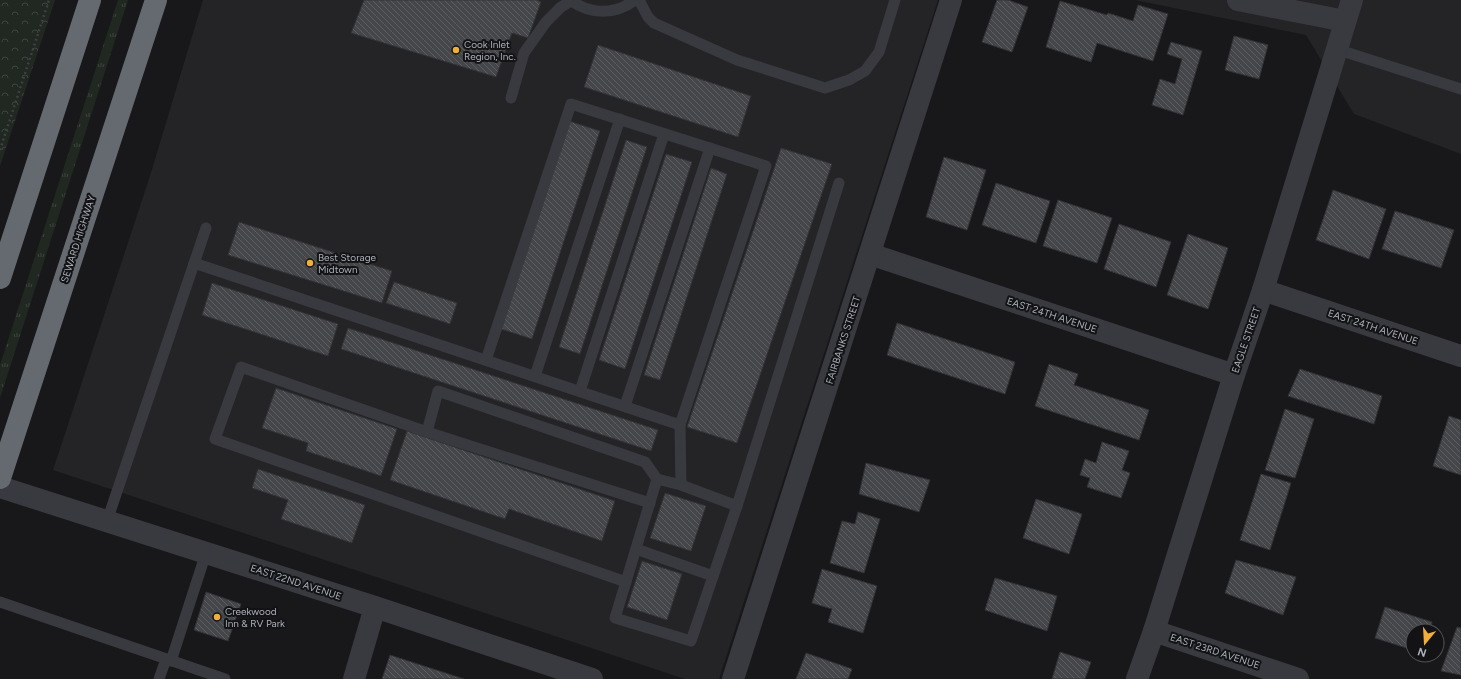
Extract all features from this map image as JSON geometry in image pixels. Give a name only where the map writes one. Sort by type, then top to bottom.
[{"type":"highway","points":[[0,278],[90,0]]},
{"type":"highway","name":"SEWARD HIGHWAY","points":[[0,478],[156,0]]},
{"type":"street","name":"FAIRBANKS STREET","points":[[733,679],[951,0]]},
{"type":"street","points":[[1238,0],[1345,21]]},
{"type":"street","name":"EAGLE STREET","points":[[1137,679],[1154,631],[1234,375],[1263,290],[1352,0]]},
{"type":"street","name":"EAST 24TH AVENUE","points":[[870,254],[1234,375]]},
{"type":"street","name":"EAST 24TH AVENUE","points":[[1263,290],[1461,356]]},
{"type":"street","name":"EAST 22ND AVENUE","points":[[0,487],[592,679]]},
{"type":"street","points":[[354,679],[375,608]]},
{"type":"street","name":"EAST 23RD AVENUE","points":[[1154,631],[1298,679]]},
{"type":"lane","points":[[511,98],[524,52],[546,22],[561,7],[570,0],[583,8],[598,12],[612,11],[626,6],[635,0]]},
{"type":"lane","points":[[639,0],[648,17],[654,23],[737,60],[825,88],[849,80],[865,71],[879,52],[895,0]]},
{"type":"lane","points":[[1336,49],[1461,89]]},
{"type":"lane","points":[[486,360],[571,104],[766,166],[680,425],[681,484]]},
{"type":"lane","points":[[536,376],[620,119]]},
{"type":"lane","points":[[580,391],[664,134]]},
{"type":"lane","points":[[625,406],[710,148]]},
{"type":"lane","points":[[657,479],[615,618],[691,640],[737,506],[839,183]]},
{"type":"lane","points":[[107,522],[206,228]]},
{"type":"lane","points":[[194,263],[680,425]]},
{"type":"lane","points":[[626,582],[215,439],[240,367],[427,432],[650,503]]},
{"type":"lane","points":[[427,432],[438,391],[645,462],[657,479],[681,484],[737,506]]},
{"type":"lane","points":[[636,549],[713,576]]},
{"type":"lane","points":[[159,679],[169,660],[206,554]]},
{"type":"lane","points":[[0,602],[225,679]]},
{"type":"path","points":[[0,150],[50,0]]},
{"type":"shaded area","points":[[203,0],[938,0],[719,679],[685,679],[53,470],[150,176]]},
{"type":"shaded area","points":[[1135,0],[1461,0],[1461,154],[1354,114],[1306,35]]},
{"type":"green space","points":[[0,0],[55,0],[0,166]]},
{"type":"green space","points":[[118,0],[128,0],[0,398],[0,365]]},
{"type":"building","name":"Cook Inlet Region, Inc.","points":[[364,0],[537,0],[541,2],[528,38],[512,33],[496,77],[351,33]]},
{"type":"building","points":[[997,0],[1008,0],[1028,7],[1012,52],[982,42]]},
{"type":"building","points":[[1060,1],[1133,21],[1138,5],[1168,14],[1153,61],[1097,43],[1091,62],[1046,47]]},
{"type":"building","points":[[1234,36],[1268,45],[1259,79],[1225,70]]},
{"type":"building","points":[[1171,42],[1202,51],[1183,115],[1152,105],[1160,79],[1175,84],[1182,59],[1167,54]]},
{"type":"building","points":[[598,45],[751,96],[738,137],[584,87]]},
{"type":"building","points":[[569,121],[600,131],[532,339],[501,329]]},
{"type":"building","points":[[626,140],[647,147],[580,354],[559,347]]},
{"type":"building","points":[[781,148],[832,164],[737,443],[687,427]]},
{"type":"building","points":[[666,154],[692,162],[625,369],[599,360]]},
{"type":"building","points":[[944,157],[986,170],[967,230],[926,217]]},
{"type":"building","points":[[711,168],[727,174],[660,380],[644,375]]},
{"type":"building","points":[[996,183],[1050,201],[1036,243],[982,225]]},
{"type":"building","points":[[1333,190],[1386,209],[1369,259],[1316,240]]},
{"type":"building","points":[[1058,200],[1112,218],[1097,263],[1043,246]]},
{"type":"building","points":[[1395,211],[1454,230],[1441,268],[1382,249]]},
{"type":"building","name":"Best Storage Midtown","points":[[239,222],[392,271],[382,303],[228,255]]},
{"type":"building","points":[[1119,224],[1171,242],[1156,287],[1104,269]]},
{"type":"building","points":[[1188,234],[1228,248],[1208,309],[1167,295]]},
{"type":"building","points":[[394,282],[457,303],[450,324],[386,303]]},
{"type":"building","points":[[212,283],[338,324],[328,356],[202,315]]},
{"type":"building","points":[[897,323],[1015,362],[1005,394],[887,355]]},
{"type":"building","points":[[348,328],[658,430],[651,451],[341,349]]},
{"type":"building","points":[[1049,364],[1078,374],[1074,385],[1149,410],[1139,440],[1035,406]]},
{"type":"building","points":[[1300,369],[1382,396],[1374,424],[1288,396]]},
{"type":"building","points":[[276,388],[397,429],[381,476],[306,451],[308,443],[262,428]]},
{"type":"building","points":[[1285,409],[1314,419],[1295,478],[1265,470]]},
{"type":"building","points":[[1449,416],[1461,420],[1461,475],[1433,466]]},
{"type":"building","points":[[407,431],[615,501],[602,541],[509,509],[505,519],[390,480]]},
{"type":"building","points":[[1102,442],[1129,451],[1122,470],[1130,473],[1121,498],[1087,487],[1090,478],[1080,475],[1085,459],[1096,463]]},
{"type":"building","points":[[866,463],[930,480],[919,512],[859,494]]},
{"type":"building","points":[[258,469],[365,505],[352,543],[281,519],[288,500],[252,488]]},
{"type":"building","points":[[1261,474],[1291,483],[1270,550],[1240,540]]},
{"type":"building","points":[[665,493],[706,506],[691,551],[650,538]]},
{"type":"building","points":[[1036,499],[1082,514],[1069,554],[1023,538]]},
{"type":"building","points":[[858,512],[880,519],[864,573],[830,563],[842,521],[855,524]]},
{"type":"building","points":[[1236,560],[1296,577],[1283,615],[1225,593]]},
{"type":"building","points":[[642,561],[682,574],[667,620],[627,607]]},
{"type":"building","points":[[822,569],[877,586],[863,633],[828,622],[832,609],[812,603]]},
{"type":"building","points":[[995,578],[1057,596],[1047,631],[985,610]]},
{"type":"building","name":"Creekwood Inn & RV Park","points":[[206,592],[241,604],[228,641],[194,630]]},
{"type":"building","points":[[1385,607],[1432,622],[1405,623],[1405,647],[1375,638]]},
{"type":"building","points":[[1457,627],[1461,628],[1461,675],[1441,671]]},
{"type":"building","points":[[1060,652],[1091,662],[1085,679],[1052,679]]},
{"type":"building","points":[[806,653],[852,669],[848,679],[796,679]]},
{"type":"building","points":[[390,655],[464,679],[382,679]]},
{"type":"place","name":"Cook Inlet Region, Inc.","points":[[456,50]]},
{"type":"place","name":"Best Storage Midtown","points":[[310,263]]},
{"type":"place","name":"Creekwood Inn & RV Park","points":[[217,617]]}]
